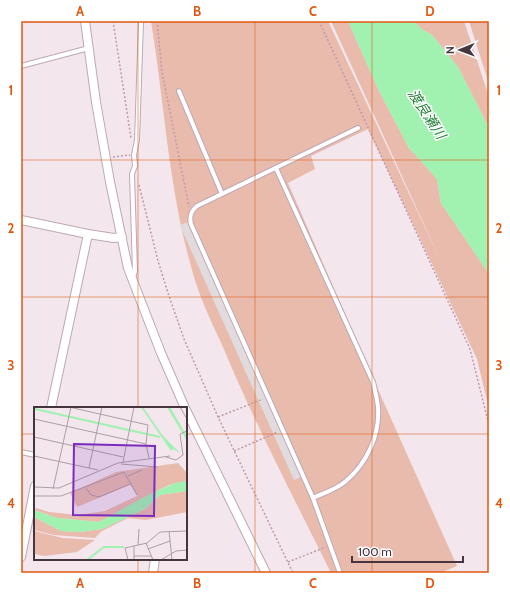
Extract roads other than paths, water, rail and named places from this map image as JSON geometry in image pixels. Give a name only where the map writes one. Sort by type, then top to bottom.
[{"type":"street","points":[[86,21],[110,182],[128,268],[184,407]]},
{"type":"street","points":[[21,220],[88,234],[114,238],[122,237]]},
{"type":"street","points":[[51,407],[88,234]]},
{"type":"street","points":[[187,413],[266,573]]},
{"type":"street","points":[[21,557],[34,491]]},
{"type":"street","points":[[152,573],[156,560]]},
{"type":"lane","points":[[132,281],[135,271],[132,174],[135,166],[134,155],[137,140],[141,21]]},
{"type":"lane","points":[[21,66],[89,48]]},
{"type":"lane","points":[[179,91],[222,194]]},
{"type":"lane","points":[[340,573],[313,498],[191,224],[190,217],[191,212],[197,206],[358,128]]},
{"type":"lane","points":[[276,168],[372,382],[378,407],[378,422],[375,437],[370,451],[364,461],[345,481],[332,490],[313,498]]},
{"type":"lane","points":[[21,452],[34,455]]},
{"type":"water","name":"渡良瀬川","points":[[348,21],[413,21],[423,30],[432,35],[458,67],[489,128],[489,274],[441,203],[437,179],[409,148],[379,91]]}]
